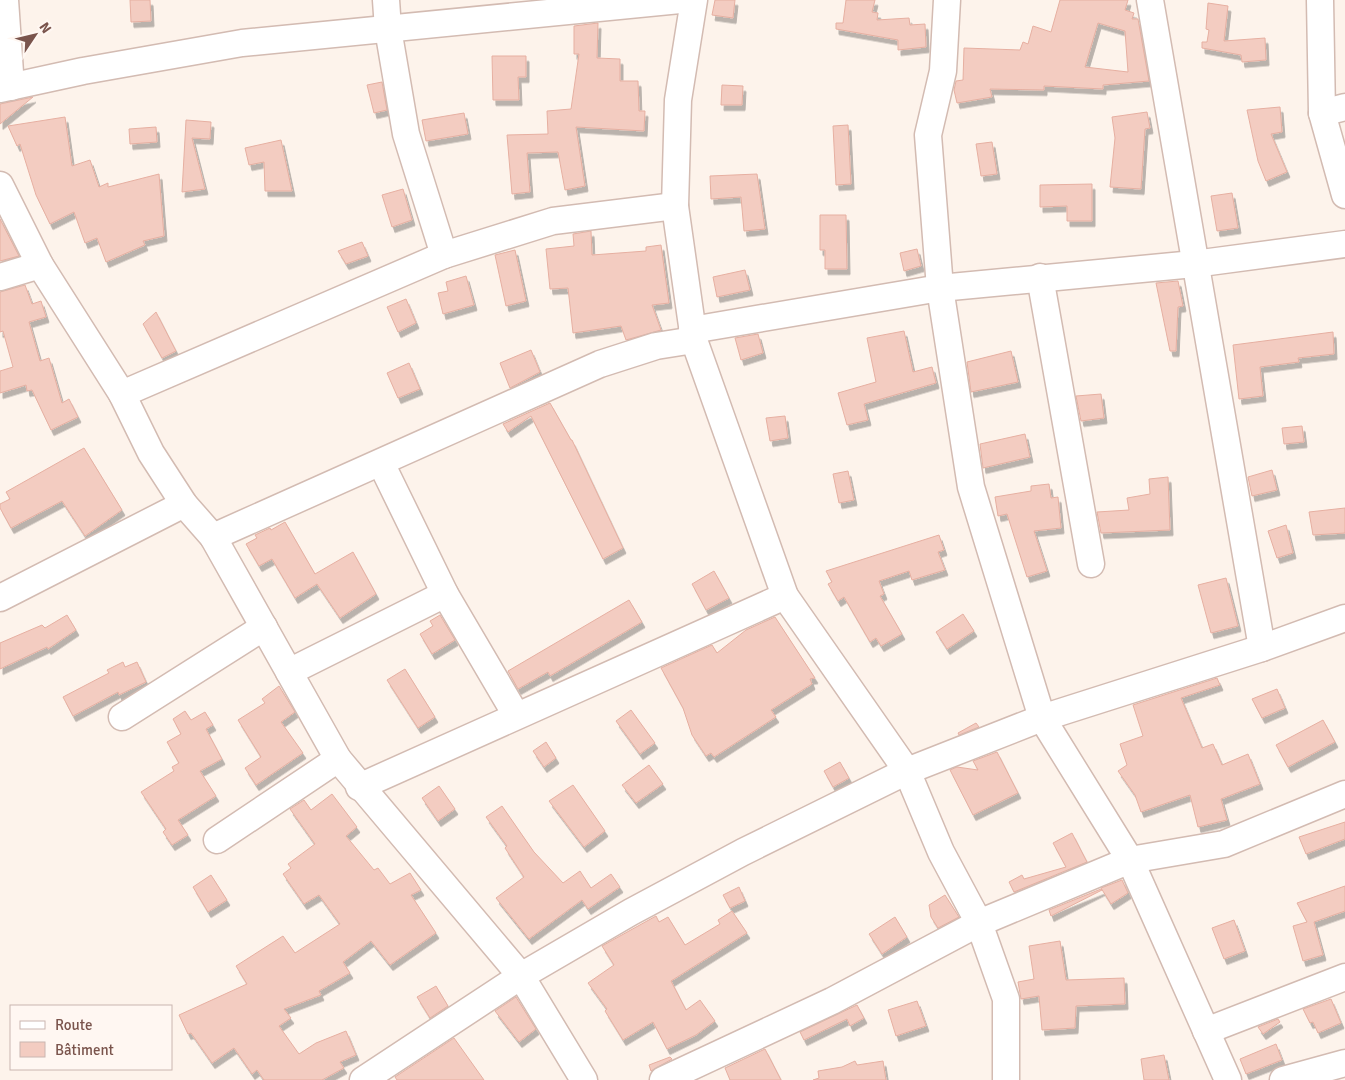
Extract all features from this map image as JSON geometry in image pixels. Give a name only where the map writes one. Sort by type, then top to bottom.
[{"type":"street","points":[[5,0],[5,88],[82,71],[242,44],[680,0]]},
{"type":"street","points":[[386,0],[388,29],[406,134],[444,255]]},
{"type":"street","points":[[694,0],[678,100],[676,206],[693,335],[785,596],[907,771],[941,852],[979,923],[1006,999],[1006,1080]]},
{"type":"street","points":[[947,0],[943,72],[928,135],[940,288],[972,487],[1042,718],[1130,860],[1228,1080]]},
{"type":"street","points":[[1150,0],[1194,264],[1262,648]]},
{"type":"street","points":[[1320,0],[1345,195]]},
{"type":"street","points":[[0,185],[40,265],[122,394],[151,453],[184,504],[213,537],[338,759],[359,787],[447,886],[521,976],[584,1080]]},
{"type":"street","points":[[122,394],[444,255],[553,221],[676,206]]},
{"type":"street","points":[[213,537],[600,364],[693,335],[940,288],[1194,264],[1345,244]]},
{"type":"street","points":[[0,277],[40,265]]},
{"type":"street","points":[[1040,278],[1091,564]]},
{"type":"street","points":[[381,463],[445,594],[516,715]]},
{"type":"street","points":[[0,598],[184,504]]},
{"type":"street","points":[[289,672],[445,594]]},
{"type":"street","points":[[359,787],[785,596]]},
{"type":"street","points":[[363,1080],[521,976],[631,912],[743,852],[907,771],[1042,718],[1262,648],[1345,618]]},
{"type":"street","points":[[122,717],[264,627]]},
{"type":"street","points":[[217,840],[338,759]]},
{"type":"street","points":[[663,1080],[832,1001],[979,923],[1130,860],[1224,844],[1345,794]]},
{"type":"street","points":[[1206,1031],[1345,977]]},
{"type":"street","points":[[1283,1080],[1345,1063]]},
{"type":"building","points":[[130,0],[150,0],[151,21],[131,22]]},
{"type":"building","points":[[715,0],[735,0],[733,18],[712,15]]},
{"type":"building","points":[[846,0],[875,0],[872,12],[878,13],[877,20],[909,18],[910,25],[925,24],[926,47],[898,50],[898,40],[836,29],[836,23],[843,23]]},
{"type":"building","points":[[1060,0],[1128,0],[1125,10],[1134,13],[1132,19],[1138,19],[1149,81],[1103,85],[1103,89],[1044,86],[1044,90],[990,89],[992,97],[957,103],[954,90],[956,81],[963,80],[964,48],[1020,50],[1023,42],[1028,44],[1033,26],[1051,32]],"holes":[[[1098,23],[1125,31],[1128,72],[1085,67]]]},
{"type":"building","points":[[1208,3],[1228,6],[1224,41],[1265,38],[1266,60],[1242,62],[1241,55],[1202,48],[1202,42],[1207,42],[1209,30],[1206,29]]},
{"type":"building","points":[[598,23],[597,58],[620,59],[620,81],[638,81],[639,111],[645,111],[644,131],[576,127],[585,186],[565,190],[558,152],[527,153],[530,192],[512,194],[507,135],[548,134],[547,111],[571,109],[579,54],[574,54],[574,26]]},
{"type":"building","points":[[492,56],[526,56],[526,77],[518,77],[519,100],[493,100]]},
{"type":"building","points":[[382,82],[387,110],[374,113],[367,85]]},
{"type":"building","points":[[722,85],[743,86],[742,105],[721,105]]},
{"type":"building","points":[[33,97],[0,124],[0,104]]},
{"type":"building","points":[[1280,107],[1282,132],[1271,134],[1287,172],[1266,181],[1258,161],[1247,110]]},
{"type":"building","points":[[1147,112],[1150,128],[1145,129],[1141,189],[1110,187],[1115,138],[1112,117]]},
{"type":"building","points":[[464,113],[468,134],[426,141],[422,120]]},
{"type":"building","points":[[65,117],[72,166],[90,160],[99,187],[108,183],[108,187],[159,174],[164,236],[143,241],[145,245],[106,262],[97,238],[85,243],[74,212],[50,224],[36,195],[20,144],[17,146],[8,126]]},
{"type":"building","points":[[186,120],[211,122],[210,139],[192,138],[205,189],[182,192]]},
{"type":"building","points":[[848,125],[851,184],[836,185],[833,126]]},
{"type":"building","points":[[156,127],[157,142],[130,144],[129,129]]},
{"type":"building","points":[[281,140],[292,191],[265,191],[264,162],[249,165],[245,148]]},
{"type":"building","points":[[992,142],[997,174],[981,176],[976,144]]},
{"type":"building","points":[[757,174],[765,229],[744,231],[741,197],[711,199],[710,176]]},
{"type":"building","points":[[1092,184],[1092,221],[1067,221],[1067,206],[1040,207],[1040,185]]},
{"type":"building","points":[[403,189],[412,220],[392,227],[382,195]]},
{"type":"building","points":[[1232,193],[1238,228],[1217,231],[1211,196]]},
{"type":"building","points":[[820,215],[846,215],[847,269],[825,269],[825,250],[820,250]]},
{"type":"building","points":[[0,219],[19,256],[0,261]]},
{"type":"building","points":[[591,231],[592,255],[646,251],[646,247],[661,245],[669,303],[652,305],[661,330],[626,340],[621,326],[573,333],[568,288],[550,289],[546,249],[574,246],[573,234]]},
{"type":"building","points":[[362,242],[368,256],[346,264],[338,251]]},
{"type":"building","points":[[917,249],[921,266],[904,271],[900,253]]},
{"type":"building","points":[[515,250],[526,301],[506,306],[495,255]]},
{"type":"building","points":[[745,270],[750,290],[717,297],[713,277]]},
{"type":"building","points":[[466,276],[474,305],[443,314],[438,293],[448,291],[446,282]]},
{"type":"building","points":[[1178,281],[1183,306],[1178,307],[1176,351],[1170,351],[1156,283]]},
{"type":"building","points":[[25,285],[32,304],[41,301],[46,317],[29,322],[40,361],[49,358],[62,403],[69,399],[78,417],[51,430],[32,390],[27,391],[26,385],[0,393],[0,371],[13,367],[3,331],[0,332],[0,292]]},
{"type":"building","points":[[406,299],[416,323],[398,332],[387,307]]},
{"type":"building","points":[[156,312],[176,351],[162,358],[143,324]]},
{"type":"building","points":[[904,331],[913,372],[932,367],[936,383],[864,404],[868,420],[847,425],[838,393],[876,382],[867,338]]},
{"type":"building","points":[[1333,332],[1334,354],[1298,358],[1299,362],[1260,367],[1263,396],[1239,399],[1233,345]]},
{"type":"building","points":[[758,334],[763,353],[741,360],[735,338]]},
{"type":"building","points":[[531,350],[540,372],[510,388],[500,363]]},
{"type":"building","points":[[1011,351],[1018,382],[971,392],[967,362]]},
{"type":"building","points":[[409,363],[420,389],[398,398],[387,373]]},
{"type":"building","points":[[1101,394],[1104,418],[1081,421],[1076,396]]},
{"type":"building","points":[[550,403],[572,440],[623,548],[603,559],[531,416],[508,432],[503,424]]},
{"type":"building","points":[[785,416],[788,438],[770,441],[766,418]]},
{"type":"building","points":[[1302,426],[1304,442],[1284,444],[1282,428]]},
{"type":"building","points":[[1025,434],[1030,457],[983,468],[980,444]]},
{"type":"building","points":[[84,448],[122,510],[85,536],[62,501],[11,528],[0,508],[0,504],[10,499],[6,492]]},
{"type":"building","points":[[1272,470],[1277,490],[1252,496],[1248,477]]},
{"type":"building","points":[[848,471],[854,500],[839,503],[833,474]]},
{"type":"building","points":[[1168,477],[1170,530],[1101,533],[1097,512],[1129,510],[1127,498],[1150,494],[1149,479]]},
{"type":"building","points":[[1049,484],[1051,498],[1058,497],[1061,528],[1034,531],[1047,571],[1027,577],[1007,514],[998,516],[995,497],[1031,491],[1031,486]]},
{"type":"building","points":[[1345,508],[1345,533],[1313,535],[1309,512]]},
{"type":"building","points":[[285,522],[315,574],[353,552],[376,594],[340,618],[317,584],[295,598],[272,559],[259,566],[246,544],[257,538],[255,535],[270,528],[271,530]]},
{"type":"building","points":[[1286,525],[1293,553],[1277,558],[1268,531]]},
{"type":"building","points":[[939,535],[944,550],[938,552],[945,570],[912,580],[909,571],[879,581],[884,594],[880,596],[902,634],[881,646],[876,638],[870,642],[844,597],[838,601],[828,584],[832,582],[826,571]]},
{"type":"building","points":[[714,571],[729,598],[706,610],[692,584]]},
{"type":"building","points":[[1226,578],[1238,626],[1211,633],[1198,585]]},
{"type":"building","points":[[629,600],[642,622],[550,676],[548,672],[518,689],[508,671]]},
{"type":"building","points":[[963,614],[974,631],[947,649],[936,632]]},
{"type":"building","points":[[67,615],[76,630],[48,649],[47,647],[0,669],[0,643],[42,625],[45,628]]},
{"type":"building","points":[[440,615],[455,640],[432,654],[420,634],[433,626],[430,621]]},
{"type":"building","points":[[775,617],[815,678],[810,679],[812,684],[771,710],[776,717],[714,757],[711,753],[706,756],[692,735],[683,708],[661,668],[712,645],[717,653],[746,630]]},
{"type":"building","points":[[123,662],[125,667],[137,662],[146,682],[119,695],[118,692],[73,716],[63,697],[109,673],[107,670]]},
{"type":"building","points":[[405,669],[435,717],[418,728],[387,680]]},
{"type":"building","points":[[1217,678],[1220,685],[1181,698],[1202,748],[1213,744],[1222,765],[1248,754],[1260,784],[1221,799],[1227,820],[1198,827],[1190,795],[1141,812],[1135,795],[1118,771],[1127,765],[1120,744],[1143,736],[1133,705]]},
{"type":"building","points":[[279,686],[295,712],[281,722],[303,753],[256,785],[245,768],[261,757],[238,720],[265,703],[262,699]]},
{"type":"building","points":[[1277,689],[1285,708],[1262,718],[1252,699]]},
{"type":"building","points":[[631,710],[655,743],[640,754],[616,721]]},
{"type":"building","points":[[185,711],[191,720],[205,712],[213,725],[206,729],[222,759],[200,771],[216,796],[178,820],[188,835],[172,845],[163,832],[166,829],[141,792],[174,771],[172,767],[179,763],[167,742],[181,734],[173,719]]},
{"type":"building","points":[[1323,720],[1335,742],[1288,767],[1276,745]]},
{"type":"building","points":[[976,723],[979,727],[959,735],[958,733]]},
{"type":"building","points":[[546,742],[556,758],[544,767],[533,751]]},
{"type":"building","points":[[997,752],[1018,793],[973,815],[950,770],[957,767],[978,770],[973,761]]},
{"type":"building","points":[[840,762],[849,778],[833,787],[824,771]]},
{"type":"building","points":[[649,765],[663,784],[636,803],[622,785]]},
{"type":"building","points":[[573,785],[605,831],[584,847],[549,801]]},
{"type":"building","points":[[439,786],[455,809],[438,821],[422,798]]},
{"type":"building","points":[[332,794],[357,827],[346,836],[374,870],[378,868],[390,884],[410,873],[421,890],[411,895],[436,933],[390,965],[371,941],[343,962],[350,973],[319,991],[321,995],[284,1009],[291,1018],[279,1026],[299,1054],[316,1043],[346,1031],[356,1055],[340,1062],[344,1068],[322,1080],[264,1080],[257,1070],[252,1074],[234,1048],[212,1063],[191,1033],[188,1034],[179,1015],[247,984],[236,966],[283,936],[295,953],[340,924],[319,895],[304,904],[283,874],[291,868],[288,864],[315,844],[290,809],[304,800],[311,810]]},
{"type":"building","points":[[502,806],[534,852],[563,883],[580,871],[591,888],[611,874],[620,887],[588,909],[582,900],[529,939],[496,898],[524,877],[505,848],[507,846],[486,817]]},
{"type":"building","points":[[1345,822],[1345,839],[1306,854],[1299,837]]},
{"type":"building","points":[[1072,833],[1087,862],[1014,892],[1009,882],[1022,875],[1024,879],[1066,867],[1053,843]]},
{"type":"building","points":[[211,875],[227,900],[208,912],[193,887]]},
{"type":"building","points":[[1122,880],[1128,893],[1111,904],[1101,888]]},
{"type":"building","points":[[1345,886],[1345,911],[1314,922],[1323,955],[1303,961],[1293,926],[1307,922],[1297,903]]},
{"type":"building","points":[[739,887],[745,901],[730,908],[723,895]]},
{"type":"building","points":[[1102,890],[1051,916],[1049,910]]},
{"type":"building","points":[[945,895],[959,917],[938,928],[931,917],[929,905]]},
{"type":"building","points":[[732,911],[747,933],[671,981],[686,1010],[700,1000],[715,1021],[696,1035],[667,1049],[653,1022],[623,1040],[605,1011],[607,1009],[588,983],[614,965],[602,946],[656,916],[659,922],[668,917],[685,945],[720,924],[718,920]]},
{"type":"building","points":[[895,917],[907,937],[882,954],[869,934]]},
{"type":"building","points":[[1234,920],[1245,951],[1224,959],[1212,928]]},
{"type":"building","points":[[1060,941],[1066,980],[1124,978],[1125,1004],[1076,1006],[1075,1028],[1042,1030],[1039,996],[1021,999],[1018,982],[1034,979],[1029,946]]},
{"type":"building","points":[[436,986],[448,1006],[430,1018],[417,997]]},
{"type":"building","points":[[516,997],[536,1029],[519,1042],[495,1011]]},
{"type":"building","points":[[1331,999],[1341,1023],[1318,1033],[1313,1022],[1310,1023],[1303,1009]]},
{"type":"building","points":[[917,1001],[926,1026],[896,1036],[888,1010]]},
{"type":"building","points":[[857,1005],[864,1018],[850,1026],[847,1019],[804,1040],[800,1032]]},
{"type":"building","points":[[1278,1019],[1280,1022],[1263,1034],[1258,1027]]},
{"type":"building","points":[[454,1038],[484,1080],[397,1080],[395,1077]]},
{"type":"building","points":[[1276,1044],[1282,1060],[1246,1074],[1240,1059]]},
{"type":"building","points":[[765,1049],[781,1080],[730,1080],[725,1068]]},
{"type":"building","points":[[1164,1055],[1169,1080],[1144,1080],[1141,1059]]},
{"type":"building","points":[[670,1057],[672,1059],[651,1071],[649,1065]]},
{"type":"building","points":[[855,1061],[857,1065],[883,1061],[886,1080],[813,1080],[819,1078],[818,1071],[842,1067]]}]
